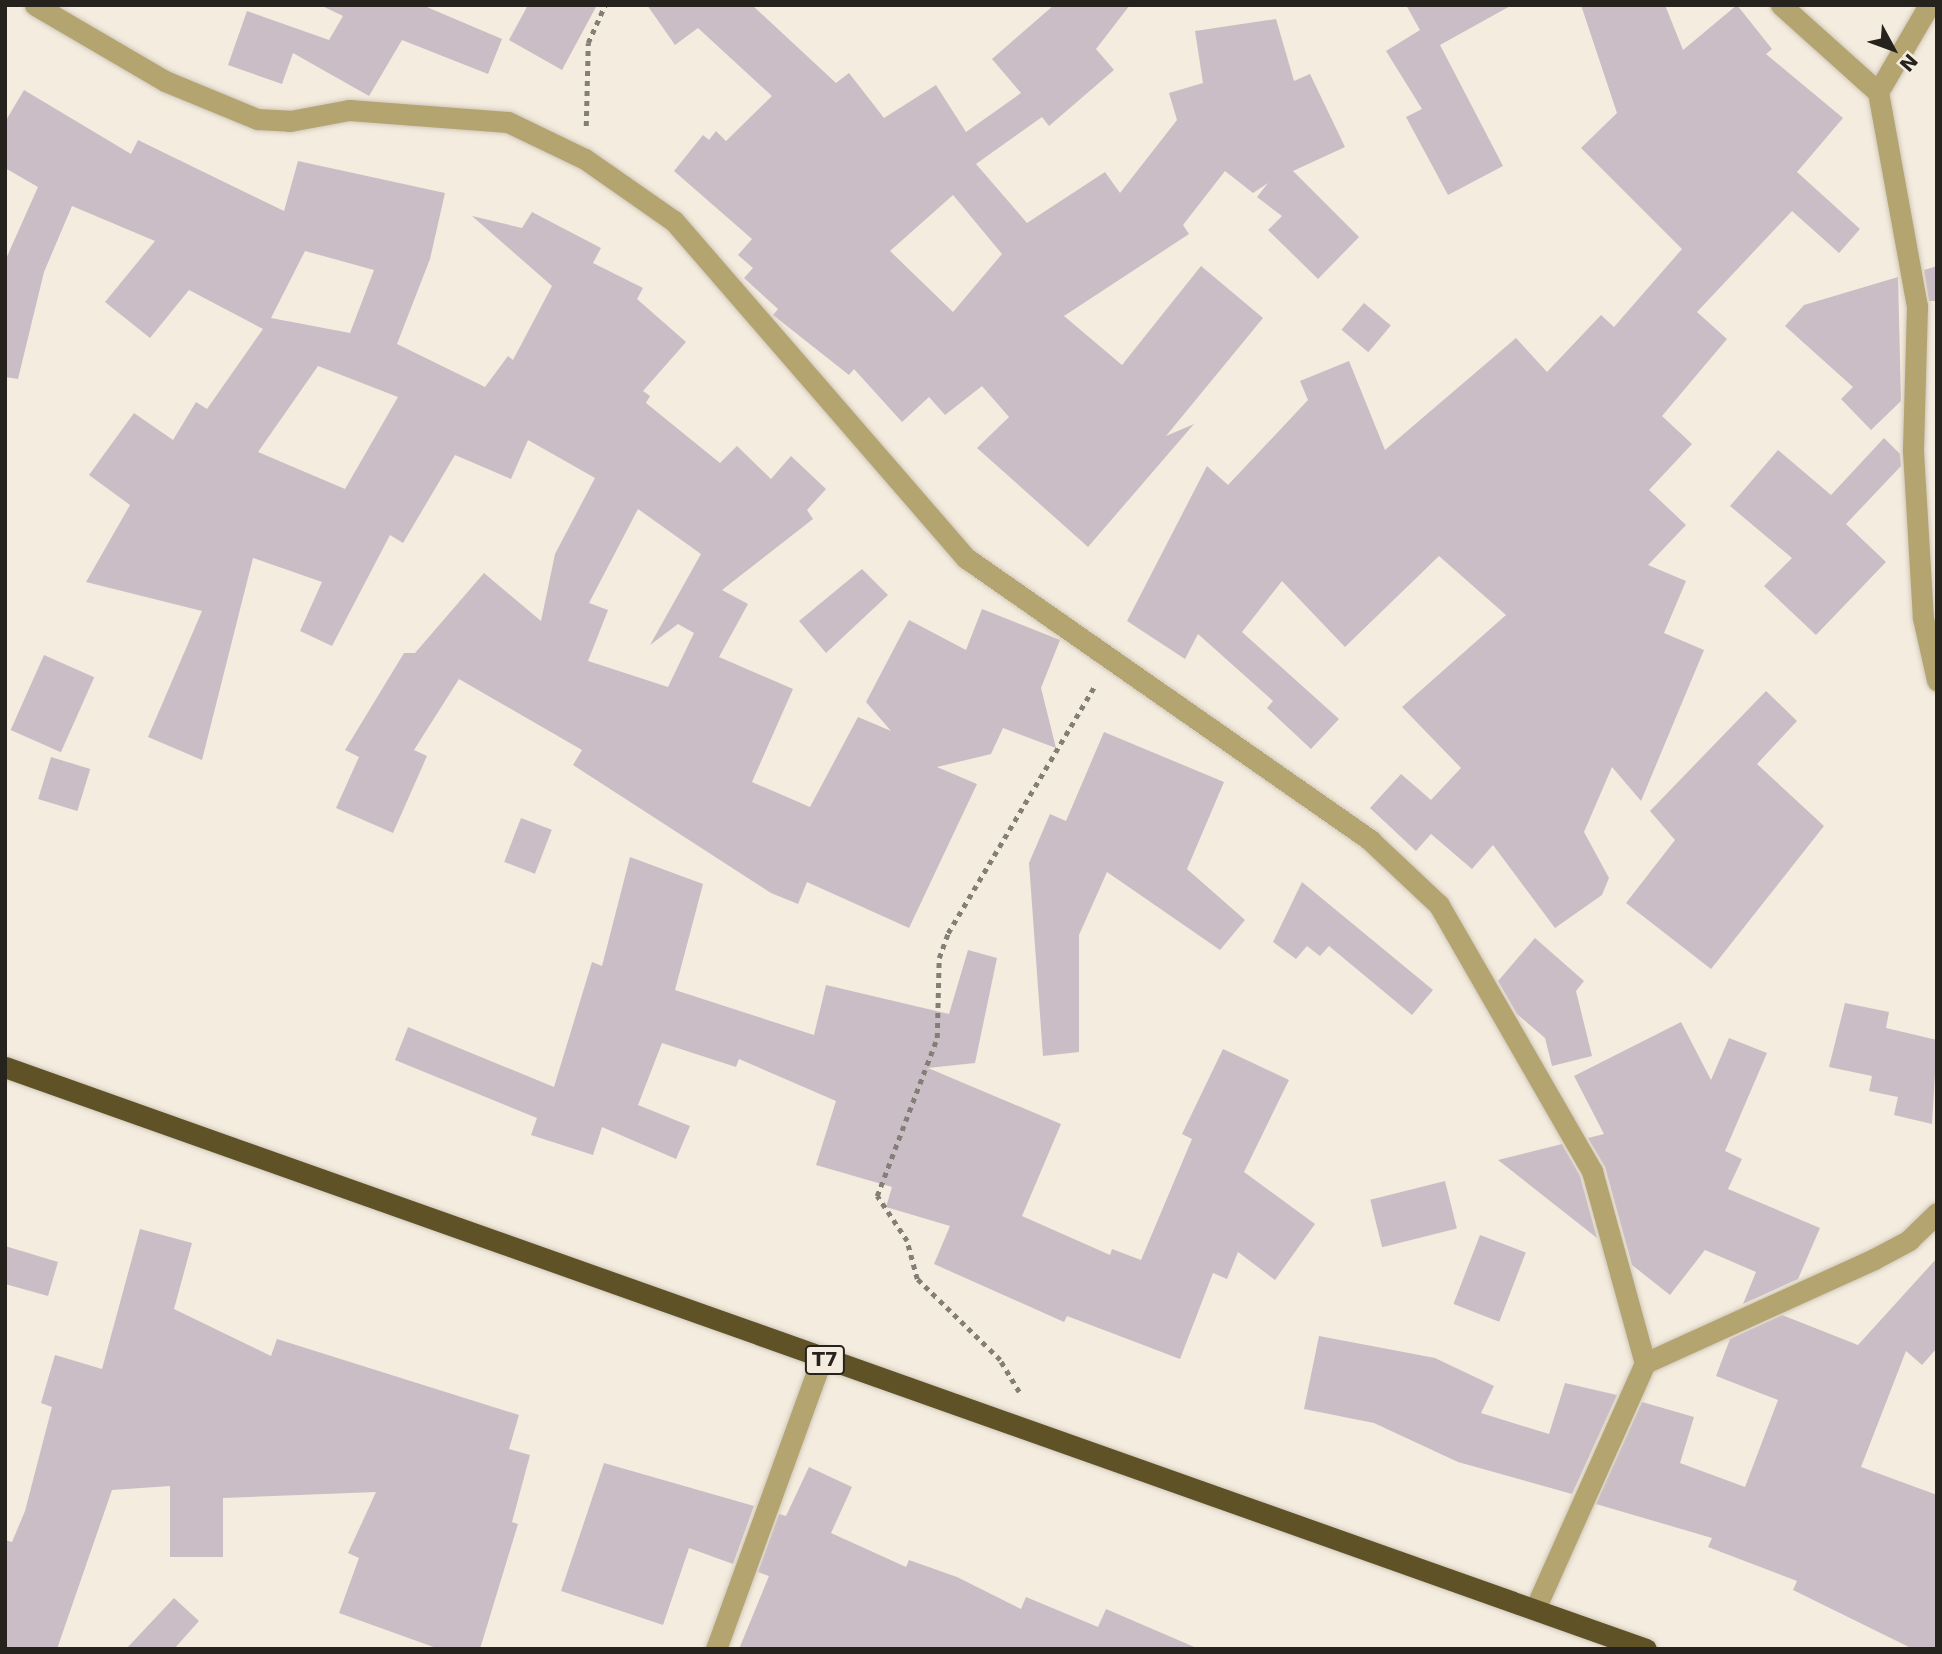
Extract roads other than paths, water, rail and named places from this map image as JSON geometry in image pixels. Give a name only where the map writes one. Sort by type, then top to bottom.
[{"type":"highway","name":"T7","points":[[5,1066],[822,1358],[1536,1607],[1646,1649]]},
{"type":"street","points":[[35,5],[198,98],[257,119],[290,121],[349,110],[508,122],[585,159],[674,221],[966,558],[1371,841],[1439,905],[1592,1171],[1644,1363],[1536,1607]]},
{"type":"street","points":[[1781,5],[1878,92],[1917,306],[1913,451],[1923,618],[1937,680]]},
{"type":"street","points":[[1878,92],[1929,5]]},
{"type":"street","points":[[1644,1363],[1874,1259],[1909,1240],[1937,1213]]},
{"type":"street","points":[[716,1649],[822,1358]]}]
